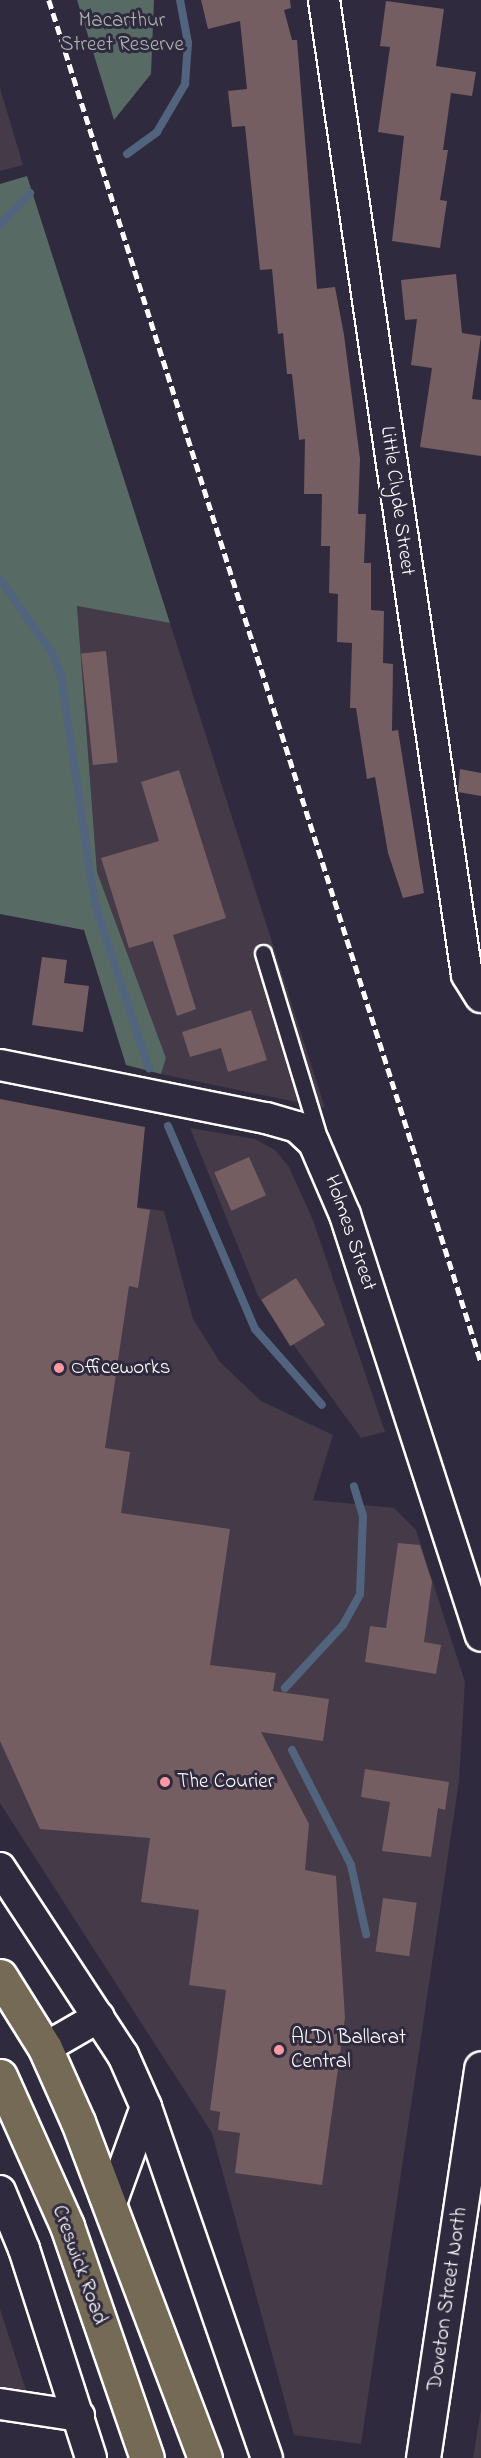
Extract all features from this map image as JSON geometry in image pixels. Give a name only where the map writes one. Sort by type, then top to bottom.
[{"type":"highway","points":[[0,1976],[45,2048],[111,2203],[205,2458]]},
{"type":"highway","points":[[33,2144],[35,2093],[45,2048]]},
{"type":"highway","name":"Creswick Road","points":[[0,2076],[33,2144],[147,2458]]},
{"type":"main road","name":"Doveton Street North","points":[[423,2458],[481,2068]]},
{"type":"street","name":"Little Clyde Street","points":[[324,0],[467,975],[481,997]]},
{"type":"street","name":"Holmes Street","points":[[0,1065],[285,1123],[306,1134],[325,1161],[481,1636]]},
{"type":"street","points":[[0,1868],[99,2017],[147,2107],[267,2458]]},
{"type":"street","points":[[45,2048],[99,2017]]},
{"type":"street","points":[[111,2203],[147,2107]]},
{"type":"street","points":[[0,2191],[79,2416],[91,2458]]},
{"type":"street","points":[[0,2404],[79,2416]]},
{"type":"lane","points":[[263,953],[325,1161]]},
{"type":"shaded area","points":[[0,88],[23,165],[0,171]]},
{"type":"shaded area","points":[[77,606],[170,623],[325,1108],[161,1074],[166,1058],[97,872]]},
{"type":"shaded area","points":[[190,1128],[255,1139],[275,1150],[289,1167],[313,1220],[385,1432],[361,1438],[258,1296]]},
{"type":"shaded area","points":[[0,1186],[164,1211],[193,1319],[220,1362],[261,1401],[333,1435],[313,1500],[394,1508],[416,1530],[465,1682],[459,1781],[361,2444],[294,2435],[212,2133],[0,1803]]},
{"type":"shaded area","points":[[0,2309],[26,2390],[0,2387]]},
{"type":"shaded area","points":[[481,2409],[481,2458],[473,2458]]},
{"type":"green space","name":"Macarthur Street Reserve","points":[[77,0],[154,0],[151,74],[114,120]]},
{"type":"green space","points":[[27,176],[170,623],[77,606],[97,872],[166,1058],[161,1074],[126,1065],[84,930],[0,914],[0,184]]},
{"type":"building","points":[[201,0],[290,0],[291,8],[284,10],[292,40],[297,40],[317,289],[335,287],[344,335],[360,459],[358,514],[366,514],[364,563],[371,563],[371,610],[384,611],[383,663],[393,664],[392,731],[398,730],[424,893],[403,898],[388,853],[375,777],[367,779],[356,708],[350,708],[352,643],[337,642],[338,594],[329,593],[330,546],[321,546],[322,494],[304,494],[305,439],[299,440],[292,374],[287,374],[283,333],[278,334],[272,269],[260,270],[245,126],[232,127],[228,91],[247,89],[240,21],[208,29]]},
{"type":"building","points":[[386,1],[444,9],[436,66],[476,72],[472,96],[451,93],[443,150],[448,150],[440,200],[447,201],[440,248],[392,241],[404,136],[378,132],[390,47],[380,46]]},
{"type":"building","points":[[456,274],[462,333],[481,336],[472,399],[481,400],[481,456],[420,447],[432,368],[411,365],[417,319],[405,320],[401,280]]},
{"type":"building","points":[[106,651],[118,762],[93,765],[81,654]]},
{"type":"building","points":[[460,769],[481,773],[481,796],[458,792]]},
{"type":"building","points":[[179,770],[226,918],[173,935],[196,1009],[177,1016],[153,941],[129,948],[101,858],[159,841],[141,782]]},
{"type":"building","points":[[42,957],[67,960],[64,983],[89,986],[83,1032],[32,1025]]},
{"type":"building","points":[[251,1010],[267,1060],[228,1072],[221,1048],[190,1057],[182,1032]]},
{"type":"building","points":[[0,1099],[145,1127],[137,1208],[150,1210],[138,1288],[129,1286],[105,1448],[130,1452],[121,1513],[230,1529],[210,1665],[276,1673],[273,1691],[329,1699],[323,1741],[261,1732],[309,1824],[305,1870],[336,1876],[345,2018],[322,2185],[235,2173],[240,2133],[218,2130],[220,2112],[210,2110],[226,1990],[189,1985],[199,1910],[141,1902],[150,1838],[40,1829],[0,1741]]},
{"type":"building","points":[[249,1157],[266,1195],[231,1211],[214,1172]]},
{"type":"building","points":[[296,1278],[325,1325],[290,1346],[261,1300]]},
{"type":"building","points":[[398,1543],[420,1545],[432,1582],[424,1642],[441,1645],[436,1674],[365,1662],[370,1626],[386,1628]]},
{"type":"building","points":[[365,1769],[449,1782],[445,1810],[438,1808],[431,1857],[382,1851],[390,1802],[361,1797]]},
{"type":"building","points":[[383,1898],[417,1903],[409,1956],[375,1951]]},
{"type":"waterway","points":[[127,154],[157,132],[185,84],[188,43],[180,0]]},
{"type":"waterway","points":[[0,225],[30,193]]},
{"type":"waterway","points":[[0,579],[52,653],[61,675],[95,904],[149,1068]]},
{"type":"waterway","points":[[168,1126],[255,1329],[322,1405]]},
{"type":"waterway","points":[[285,1688],[343,1625],[360,1594],[363,1516],[354,1486]]},
{"type":"waterway","points":[[292,1750],[351,1865],[366,1934]]},
{"type":"railway","points":[[49,0],[481,1362]]},
{"type":"place","name":"Officeworks","points":[[59,1368]]},
{"type":"place","name":"The Courier","points":[[165,1782]]},
{"type":"place","name":"ALDI Ballarat Central","points":[[279,2050]]}]
